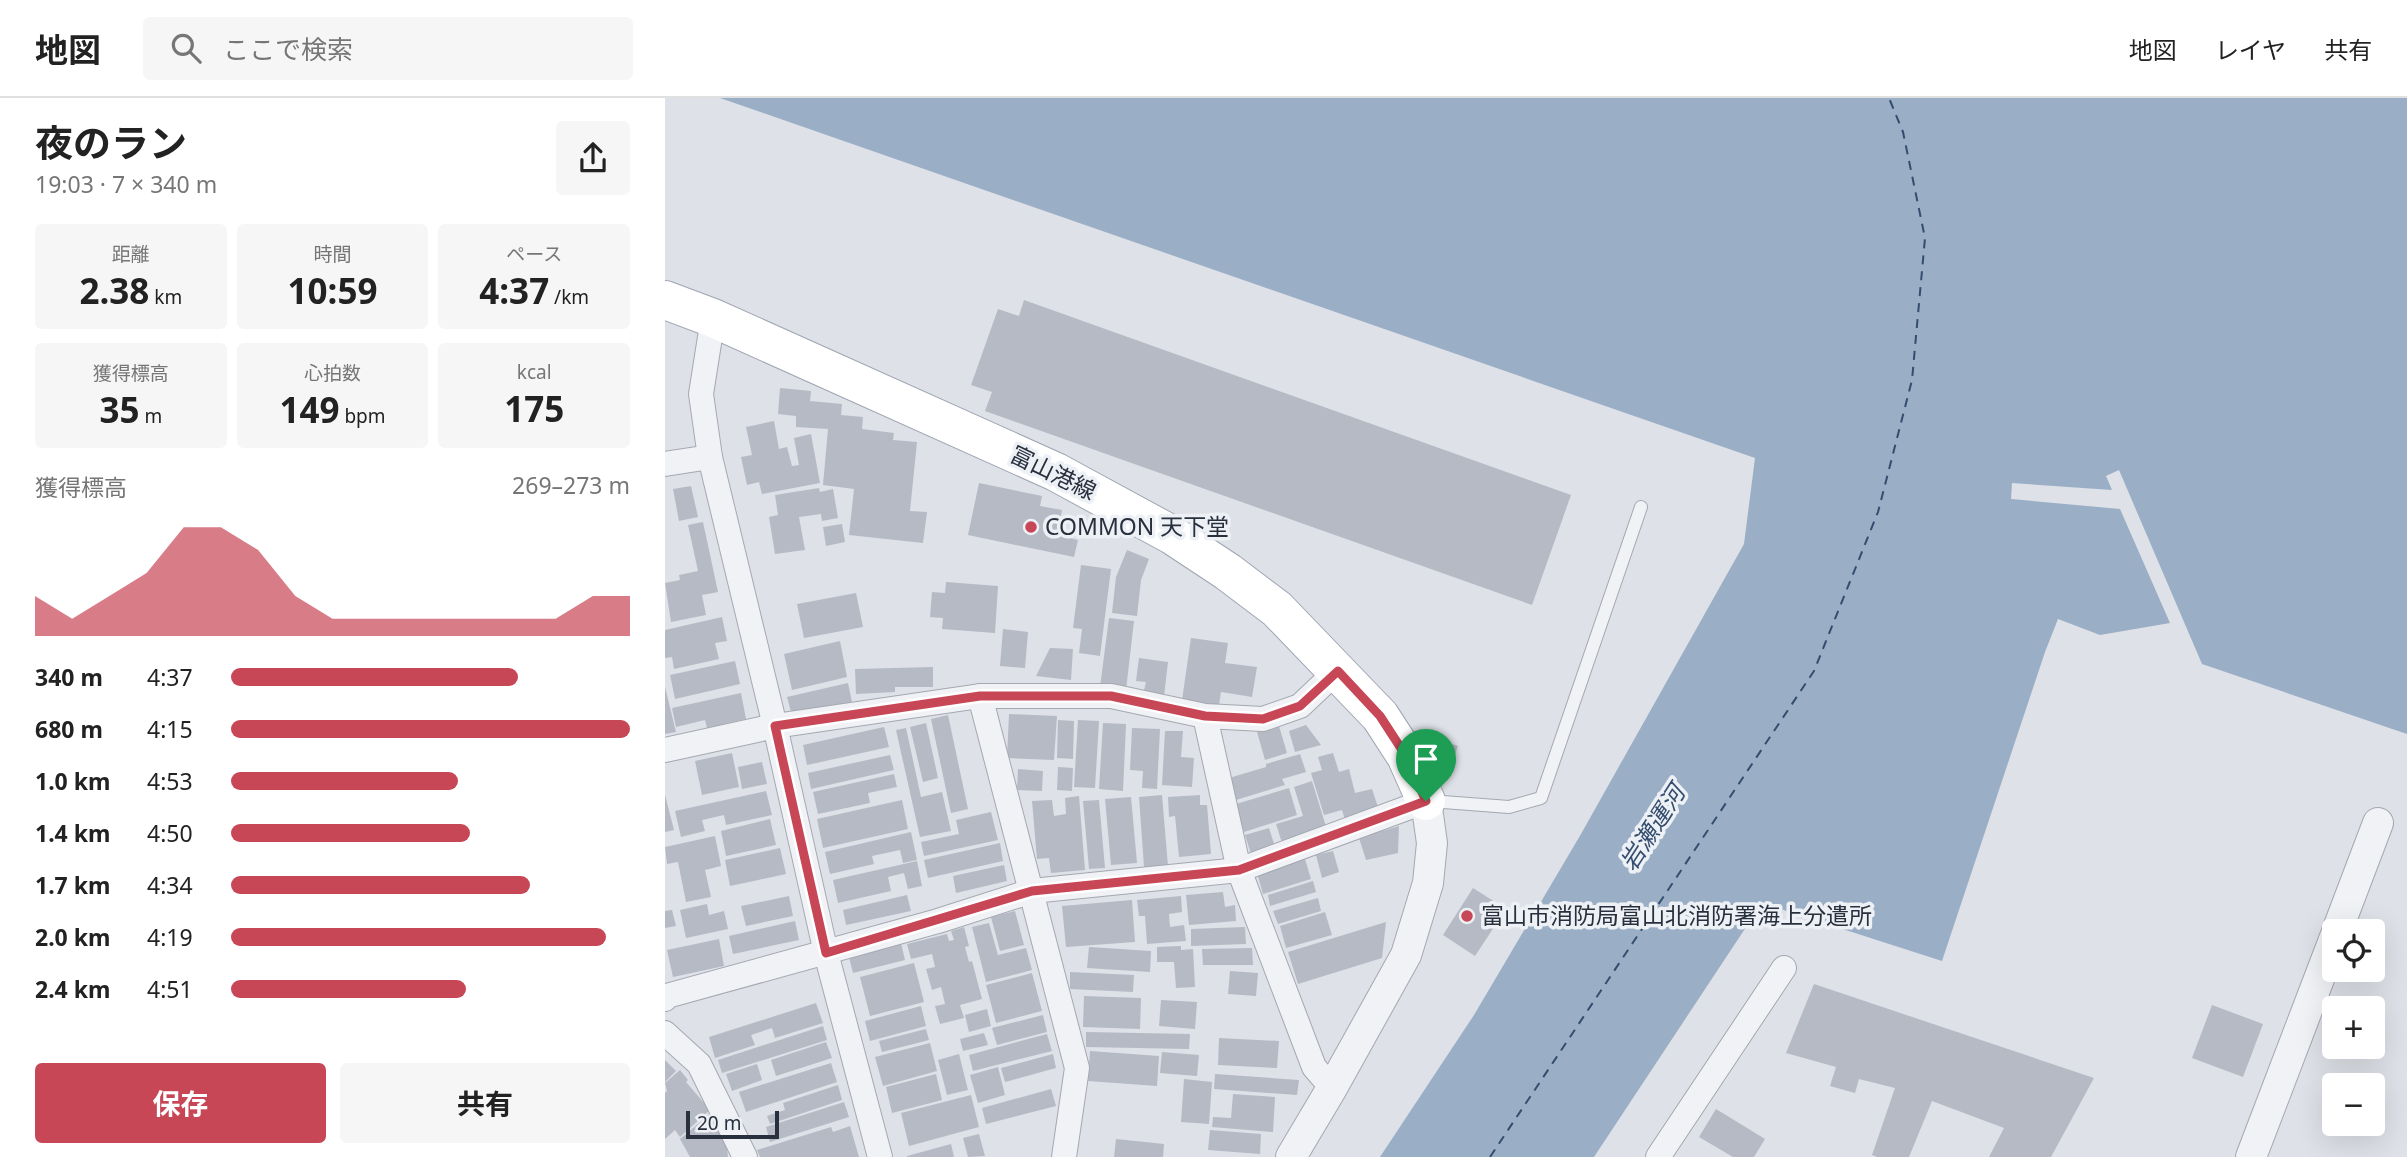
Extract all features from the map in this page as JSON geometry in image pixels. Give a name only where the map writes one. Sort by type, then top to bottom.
[{"type":"main road","name":"富山港線","points":[[665,300],[713,318],[1056,472],[1172,535],[1277,609],[1338,671],[1380,716],[1406,756],[1426,801]]},
{"type":"street","points":[[713,318],[701,394],[711,457],[826,953],[880,1157]]},
{"type":"street","points":[[665,464],[711,457]]},
{"type":"street","points":[[665,750],[775,726],[980,696],[1111,696],[1205,716],[1263,719],[1300,706],[1338,671]]},
{"type":"street","points":[[980,696],[1077,1068],[1064,1157]]},
{"type":"street","points":[[1205,716],[1239,870],[1314,1067],[1332,1088]]},
{"type":"street","points":[[665,999],[667,996],[826,953],[1032,891],[1239,870],[1426,801],[1432,843],[1428,883],[1406,955],[1291,1157]]},
{"type":"street","points":[[2342,919],[2378,823]]},
{"type":"street","points":[[1658,1157],[1784,968]]},
{"type":"street","points":[[2251,1157],[2322,971]]},
{"type":"street","points":[[665,1033],[699,1064],[745,1157]]},
{"type":"lane","points":[[1426,801],[1509,807],[1541,798],[1641,508]]},
{"type":"water","name":"岩瀬運河","points":[[720,98],[2407,98],[2407,734],[2202,664],[2119,470],[2106,476],[2112,490],[2012,483],[2011,499],[2120,509],[2170,623],[2100,635],[2058,619],[1942,961],[1762,903],[1594,1157],[1380,1157],[1474,1015],[1581,834],[1744,544],[1755,458]]},
{"type":"building","points":[[1024,300],[1571,495],[1532,605],[985,411],[992,392],[971,385],[998,309],[1019,316]]},
{"type":"building","points":[[780,388],[811,391],[810,401],[842,404],[841,415],[863,417],[862,429],[894,433],[893,440],[917,442],[910,511],[927,512],[923,543],[849,535],[854,489],[823,485],[828,429],[796,427],[796,416],[778,414]]},
{"type":"building","points":[[774,421],[779,449],[787,447],[792,466],[799,465],[794,438],[811,434],[820,483],[762,494],[759,482],[747,485],[741,457],[752,455],[746,427]]},
{"type":"building","points":[[979,483],[1042,496],[1040,506],[1062,510],[1057,535],[1078,540],[1074,557],[968,535]]},
{"type":"building","points":[[691,486],[698,517],[679,521],[673,489]]},
{"type":"building","points":[[819,488],[820,492],[833,489],[838,518],[822,521],[821,514],[799,517],[805,550],[775,554],[769,517],[778,515],[775,495]]},
{"type":"building","points":[[703,522],[718,592],[702,595],[706,615],[671,622],[665,583],[680,580],[679,575],[698,571],[688,525]]},
{"type":"building","points":[[842,524],[845,542],[826,546],[823,527]]},
{"type":"building","points":[[1127,550],[1149,559],[1141,580],[1137,616],[1112,613],[1116,577]]},
{"type":"building","points":[[1081,565],[1111,569],[1100,656],[1079,653],[1082,629],[1073,628]]},
{"type":"building","points":[[946,582],[998,586],[995,633],[942,629],[943,618],[930,617],[932,592],[945,593]]},
{"type":"building","points":[[856,593],[863,627],[804,638],[797,604]]},
{"type":"building","points":[[722,617],[727,641],[715,643],[719,659],[674,669],[672,657],[665,658],[665,630]]},
{"type":"building","points":[[1109,618],[1134,621],[1126,690],[1100,687]]},
{"type":"building","points":[[1003,629],[1028,632],[1025,668],[1000,666]]},
{"type":"building","points":[[1191,638],[1228,643],[1225,663],[1257,667],[1252,697],[1221,692],[1219,705],[1182,700]]},
{"type":"building","points":[[840,641],[847,677],[792,690],[784,654]]},
{"type":"building","points":[[1050,648],[1073,649],[1071,680],[1036,676]]},
{"type":"building","points":[[1139,658],[1168,662],[1164,696],[1143,694],[1146,682],[1136,681]]},
{"type":"building","points":[[735,661],[740,684],[675,699],[670,675]]},
{"type":"building","points":[[933,667],[933,687],[895,687],[895,692],[856,694],[855,669]]},
{"type":"building","points":[[848,683],[852,702],[792,716],[787,697]]},
{"type":"building","points":[[665,687],[676,732],[665,734]]},
{"type":"building","points":[[741,693],[746,719],[707,728],[705,720],[676,727],[672,708]]},
{"type":"building","points":[[1009,714],[1057,716],[1054,760],[1007,758]]},
{"type":"building","points":[[948,715],[968,809],[951,813],[931,719]]},
{"type":"building","points":[[1058,720],[1074,721],[1073,759],[1057,758]]},
{"type":"building","points":[[1078,720],[1099,721],[1095,788],[1074,787]]},
{"type":"building","points":[[926,723],[938,778],[923,782],[910,727]]},
{"type":"building","points":[[1103,723],[1126,724],[1123,791],[1099,789]]},
{"type":"building","points":[[1306,725],[1321,745],[1295,752],[1289,731]]},
{"type":"building","points":[[1279,726],[1287,753],[1265,760],[1257,732]]},
{"type":"building","points":[[884,727],[889,747],[807,765],[803,745]]},
{"type":"building","points":[[906,728],[921,797],[942,792],[951,831],[920,837],[896,730]]},
{"type":"building","points":[[1132,728],[1160,729],[1157,789],[1142,788],[1143,771],[1130,770]]},
{"type":"building","points":[[1165,731],[1183,731],[1181,757],[1194,758],[1192,787],[1162,785]]},
{"type":"building","points":[[1440,740],[1458,746],[1452,762],[1434,756]]},
{"type":"building","points":[[732,753],[739,787],[702,795],[695,761]]},
{"type":"building","points":[[1333,753],[1339,772],[1349,769],[1355,793],[1372,789],[1380,813],[1346,823],[1342,810],[1324,815],[1311,773],[1322,770],[1318,757]]},
{"type":"building","points":[[1300,754],[1306,772],[1282,779],[1285,785],[1236,800],[1229,778]]},
{"type":"building","points":[[890,755],[894,770],[811,789],[808,773]]},
{"type":"building","points":[[762,762],[767,784],[742,789],[738,767]]},
{"type":"building","points":[[1058,767],[1073,768],[1072,791],[1057,790]]},
{"type":"building","points":[[1018,769],[1043,771],[1042,791],[1017,790]]},
{"type":"building","points":[[894,774],[897,787],[868,793],[870,803],[818,814],[813,792]]},
{"type":"building","points":[[1312,781],[1328,833],[1283,846],[1276,824],[1303,816],[1294,787]]},
{"type":"building","points":[[1289,788],[1297,815],[1244,832],[1236,804]]},
{"type":"building","points":[[766,791],[772,815],[726,825],[724,815],[702,820],[705,831],[681,837],[675,811]]},
{"type":"building","points":[[665,795],[674,830],[665,832]]},
{"type":"building","points":[[1162,795],[1168,866],[1144,867],[1139,797]]},
{"type":"building","points":[[1200,795],[1200,805],[1207,805],[1211,854],[1179,857],[1175,816],[1169,817],[1168,797]]},
{"type":"building","points":[[1079,796],[1085,870],[1051,873],[1049,858],[1037,859],[1032,801],[1052,800],[1054,816],[1066,814],[1065,798]]},
{"type":"building","points":[[1131,797],[1137,863],[1111,865],[1105,799]]},
{"type":"building","points":[[902,800],[908,829],[823,848],[817,819]]},
{"type":"building","points":[[1099,800],[1105,868],[1089,869],[1083,801]]},
{"type":"building","points":[[991,812],[998,840],[924,856],[921,842],[959,834],[956,820]]},
{"type":"building","points":[[770,819],[776,845],[726,856],[721,831]]},
{"type":"building","points":[[1399,826],[1398,853],[1366,860],[1359,838]]},
{"type":"building","points":[[1269,828],[1276,850],[1252,857],[1245,835]]},
{"type":"building","points":[[911,832],[917,860],[903,863],[900,850],[872,856],[874,864],[830,874],[825,852]]},
{"type":"building","points":[[715,836],[721,866],[705,870],[711,897],[686,902],[678,862],[667,864],[665,847]]},
{"type":"building","points":[[1000,843],[1003,861],[928,878],[924,860]]},
{"type":"building","points":[[780,848],[786,874],[730,886],[725,860]]},
{"type":"building","points":[[1333,851],[1339,872],[1322,878],[1316,855]]},
{"type":"building","points":[[1305,859],[1311,879],[1263,894],[1257,873]]},
{"type":"building","points":[[917,861],[922,886],[908,889],[904,873],[888,877],[891,891],[838,903],[833,880]]},
{"type":"building","points":[[1004,865],[1007,881],[956,893],[953,876]]},
{"type":"building","points":[[1313,881],[1316,892],[1270,906],[1268,895]]},
{"type":"building","points":[[1473,888],[1506,909],[1475,956],[1443,935]]},
{"type":"building","points":[[1223,892],[1225,907],[1235,905],[1236,921],[1189,925],[1186,895]]},
{"type":"building","points":[[907,895],[911,911],[846,925],[843,910]]},
{"type":"building","points":[[789,896],[793,916],[746,926],[741,906]]},
{"type":"building","points":[[1181,896],[1182,912],[1169,914],[1170,927],[1184,925],[1186,941],[1147,944],[1145,916],[1139,916],[1137,900]]},
{"type":"building","points":[[1318,898],[1321,911],[1278,924],[1273,911]]},
{"type":"building","points":[[1132,900],[1135,942],[1066,947],[1062,906]]},
{"type":"building","points":[[707,904],[709,915],[724,911],[728,929],[686,938],[680,910]]},
{"type":"building","points":[[672,910],[676,926],[665,928],[665,911]]},
{"type":"building","points":[[1015,911],[1024,945],[1000,951],[991,917]]},
{"type":"building","points":[[1325,912],[1332,935],[1286,948],[1280,926]]},
{"type":"building","points":[[795,921],[799,940],[733,954],[729,936]]},
{"type":"building","points":[[1386,922],[1382,958],[1298,984],[1288,952]]},
{"type":"building","points":[[989,923],[998,955],[1026,948],[1032,970],[986,982],[972,927]]},
{"type":"building","points":[[964,927],[969,946],[965,947],[969,962],[972,961],[982,999],[960,1005],[964,1018],[940,1024],[935,1006],[945,1004],[941,987],[932,990],[926,969],[935,967],[932,954],[911,959],[907,944],[947,934],[949,941],[954,940],[951,931]]},
{"type":"building","points":[[1245,927],[1246,944],[1191,946],[1191,929]]},
{"type":"building","points":[[719,939],[724,966],[673,977],[667,950]]},
{"type":"building","points":[[901,943],[905,960],[853,973],[849,957]]},
{"type":"building","points":[[1181,946],[1181,950],[1193,949],[1195,987],[1176,988],[1174,962],[1157,962],[1157,947]]},
{"type":"building","points":[[1089,947],[1151,951],[1150,972],[1087,968]]},
{"type":"building","points":[[1252,948],[1253,965],[1203,965],[1202,949]]},
{"type":"building","points":[[914,963],[924,1002],[870,1016],[860,977]]},
{"type":"building","points":[[1230,971],[1258,973],[1256,996],[1228,994]]},
{"type":"building","points":[[1070,972],[1134,975],[1133,992],[1070,989]]},
{"type":"building","points":[[1032,973],[1042,1011],[996,1023],[986,985]]},
{"type":"building","points":[[1814,984],[2094,1078],[2051,1157],[1989,1157],[2004,1128],[1932,1101],[1909,1157],[1877,1157],[1872,1155],[1895,1088],[1859,1079],[1855,1093],[1830,1086],[1836,1067],[1786,1053]]},
{"type":"building","points":[[1084,996],[1141,998],[1140,1029],[1083,1027]]},
{"type":"building","points":[[1161,1000],[1197,1002],[1195,1029],[1159,1026]]},
{"type":"building","points":[[816,1003],[823,1023],[775,1038],[772,1028],[751,1035],[755,1045],[715,1058],[709,1037]]},
{"type":"building","points":[[2212,1005],[2263,1024],[2243,1077],[2192,1058]]},
{"type":"building","points":[[921,1006],[926,1026],[870,1041],[865,1021]]},
{"type":"building","points":[[987,1009],[991,1026],[969,1032],[965,1015]]},
{"type":"building","points":[[1043,1015],[1047,1032],[997,1045],[992,1028]]},
{"type":"building","points":[[823,1026],[827,1040],[722,1073],[718,1060]]},
{"type":"building","points":[[926,1029],[929,1040],[882,1052],[879,1041]]},
{"type":"building","points":[[1086,1032],[1190,1034],[1189,1049],[1086,1047]]},
{"type":"building","points":[[984,1033],[988,1045],[963,1051],[960,1039]]},
{"type":"building","points":[[1047,1034],[1052,1051],[973,1071],[969,1055]]},
{"type":"building","points":[[1219,1038],[1279,1041],[1277,1068],[1218,1065]]},
{"type":"building","points":[[826,1042],[832,1058],[776,1076],[771,1060]]},
{"type":"building","points":[[930,1043],[937,1071],[883,1086],[875,1057]]},
{"type":"building","points":[[1090,1051],[1159,1056],[1157,1086],[1088,1081]]},
{"type":"building","points":[[1162,1052],[1199,1055],[1197,1076],[1160,1073]]},
{"type":"building","points":[[959,1054],[968,1090],[947,1095],[938,1060]]},
{"type":"building","points":[[1053,1054],[1056,1068],[1005,1082],[1001,1068]]},
{"type":"building","points":[[665,1060],[676,1071],[665,1082]]},
{"type":"building","points":[[831,1063],[837,1082],[746,1112],[739,1092]]},
{"type":"building","points":[[757,1064],[762,1080],[732,1091],[726,1074]]},
{"type":"building","points":[[998,1067],[1005,1095],[978,1103],[970,1075]]},
{"type":"building","points":[[680,1070],[688,1080],[686,1082],[710,1110],[680,1137],[675,1130],[665,1139],[665,1083]]},
{"type":"building","points":[[936,1074],[942,1100],[892,1113],[886,1087]]},
{"type":"building","points":[[1215,1074],[1299,1080],[1297,1095],[1214,1089]]},
{"type":"building","points":[[1184,1079],[1212,1082],[1209,1124],[1181,1122]]},
{"type":"building","points":[[838,1085],[842,1100],[770,1124],[767,1116],[785,1110],[783,1103]]},
{"type":"building","points":[[1051,1089],[1056,1106],[986,1124],[982,1108]]},
{"type":"building","points":[[1233,1094],[1275,1097],[1273,1132],[1212,1127],[1213,1117],[1231,1118]]},
{"type":"building","points":[[971,1095],[979,1127],[909,1146],[901,1113]]},
{"type":"building","points":[[844,1102],[849,1117],[770,1142],[766,1127]]},
{"type":"building","points":[[1716,1109],[1765,1139],[1754,1157],[1733,1157],[1699,1137]]},
{"type":"building","points":[[711,1113],[726,1139],[728,1157],[690,1157],[680,1139]]},
{"type":"building","points":[[850,1126],[859,1157],[760,1157],[757,1150],[831,1127],[833,1132]]},
{"type":"building","points":[[1210,1130],[1261,1134],[1260,1154],[1208,1150]]},
{"type":"building","points":[[979,1134],[985,1156],[968,1157],[963,1138]]},
{"type":"building","points":[[1116,1139],[1164,1144],[1163,1157],[1114,1157]]},
{"type":"building","points":[[951,1144],[954,1157],[907,1157],[907,1156]]},
{"type":"ferry route","points":[[1490,1157],[1814,671],[1878,512],[1912,380],[1925,238],[1903,132],[1889,98]]},
{"type":"place","name":"COMMON 天下堂","points":[[1031,527]]},
{"type":"place","name":"富山市消防局富山北消防署海上分遣所","points":[[1467,916]]},
{"type":"route","points":[[1338,671],[1380,716],[1406,756],[1426,801],[1239,870],[1032,891],[826,953],[775,726],[980,696],[1111,696],[1205,716],[1263,719],[1300,706],[1338,671]]}]
